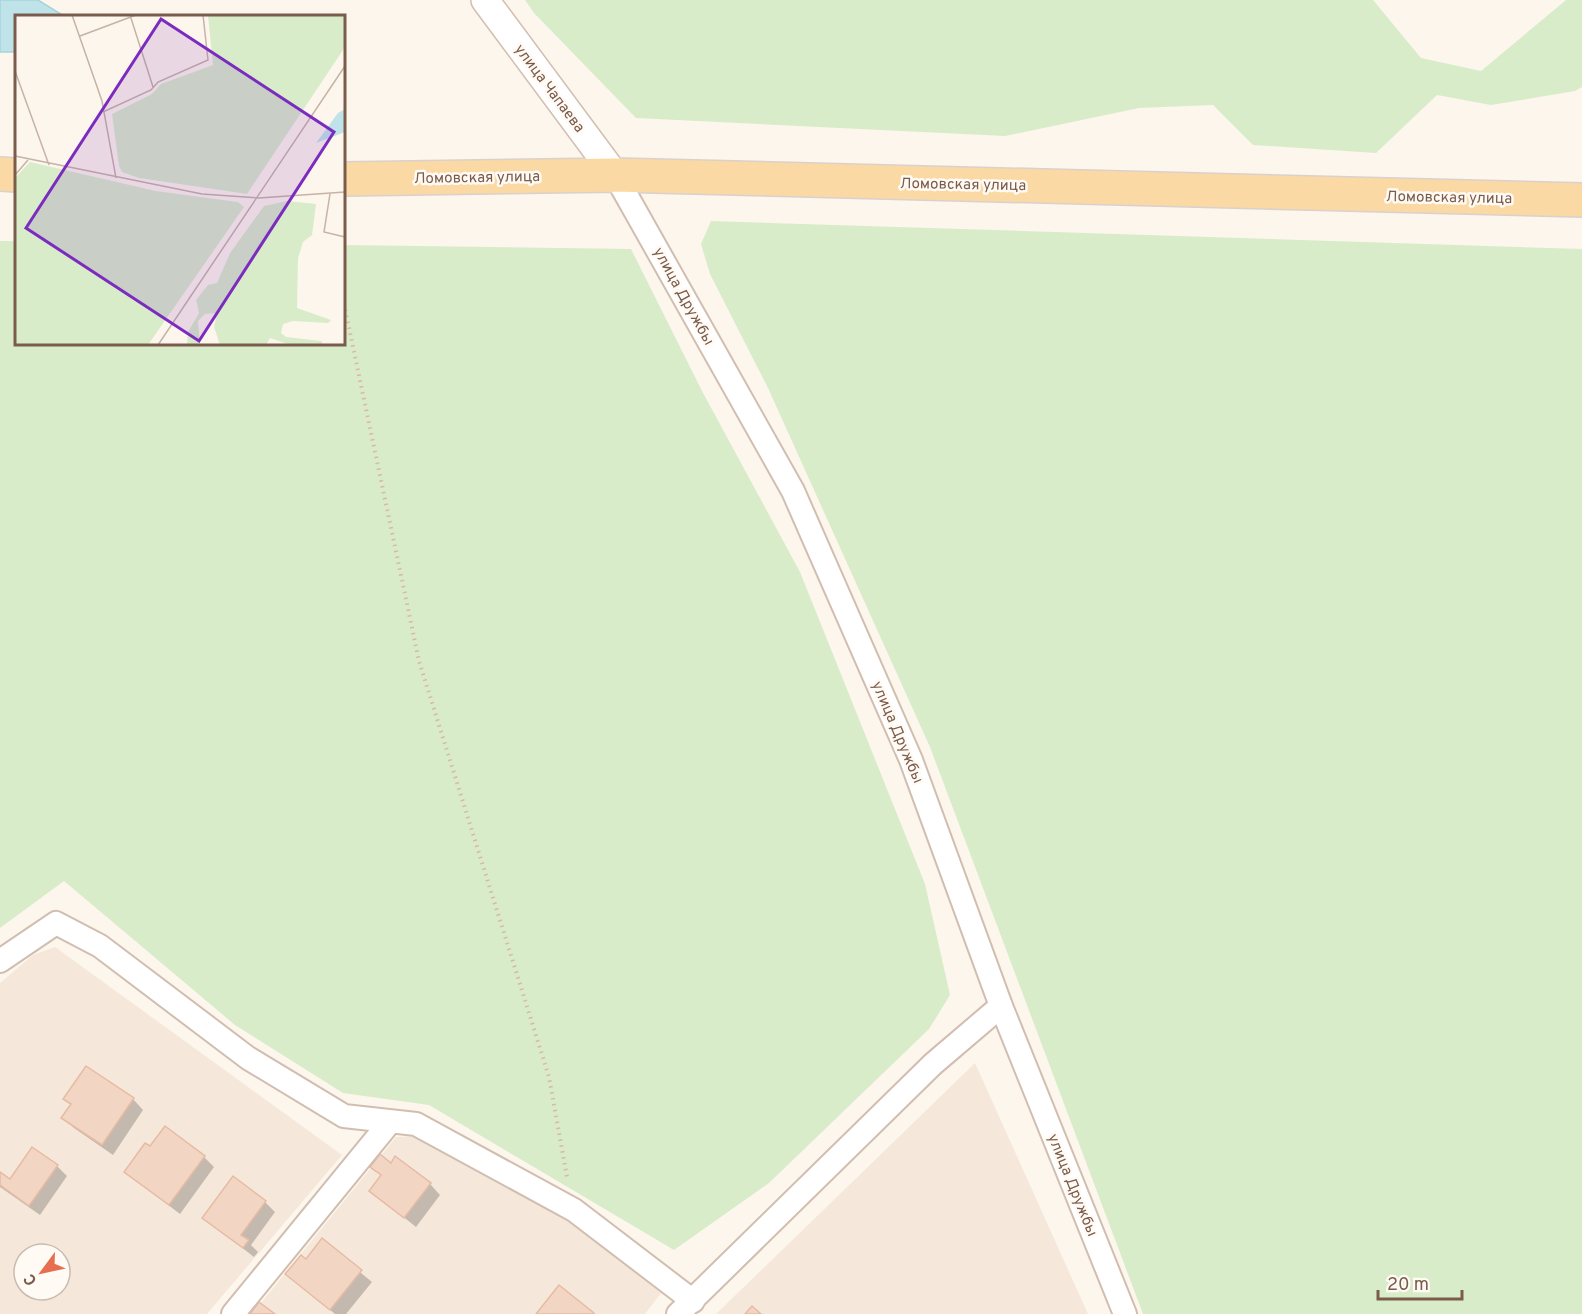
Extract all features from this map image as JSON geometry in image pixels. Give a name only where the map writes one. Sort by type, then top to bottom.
[{"type":"main road","points":[[0,174],[15,175]]},
{"type":"main road","name":"Ломовская улица","points":[[345,179],[615,175],[1582,200]]},
{"type":"street","name":"улица Чапаева","points":[[485,0],[615,175]]},
{"type":"street","name":"улица Дружбы","points":[[615,175],[793,491],[911,760],[1001,1006],[1125,1314]]},
{"type":"street","points":[[0,961],[56,923],[100,946],[248,1058],[344,1116],[416,1124],[574,1210],[685,1308],[933,1064],[1001,1006]]},
{"type":"street","points":[[233,1314],[390,1122]]},
{"type":"path","points":[[345,309],[419,661],[549,1077],[574,1210]]},
{"type":"shaded area","points":[[55,947],[342,1155],[207,1314],[0,1314],[0,983],[33,955]]},
{"type":"shaded area","points":[[975,1063],[1088,1314],[716,1314]]},
{"type":"shaded area","points":[[420,1136],[564,1217],[661,1293],[645,1314],[252,1314],[396,1137]]},
{"type":"green space","points":[[525,0],[1373,0],[1421,58],[1481,71],[1566,0],[1582,0],[1582,87],[1575,91],[1491,105],[1437,95],[1376,153],[1253,145],[1213,105],[1139,108],[1005,136],[636,118],[534,13]]},
{"type":"green space","points":[[711,221],[1582,249],[1582,1314],[1143,1314],[930,747],[768,388],[710,274],[701,244]]},
{"type":"green space","points":[[0,241],[15,241],[15,345],[345,345],[345,245],[631,249],[702,391],[800,572],[925,884],[950,995],[929,1029],[769,1183],[674,1250],[429,1105],[343,1093],[235,1025],[64,881],[0,928]]},
{"type":"water","points":[[0,0],[38,0],[62,15],[15,15],[15,52],[0,52]]},
{"type":"building","points":[[86,1066],[134,1098],[102,1145],[61,1118],[71,1104],[63,1099]]},
{"type":"building","points":[[165,1126],[205,1156],[169,1205],[124,1172],[145,1143],[150,1146]]},
{"type":"building","points":[[32,1147],[58,1165],[29,1206],[0,1185],[0,1172],[10,1179]]},
{"type":"building","points":[[380,1154],[391,1163],[395,1156],[431,1183],[404,1218],[369,1191],[381,1175],[370,1167]]},
{"type":"building","points":[[233,1176],[266,1201],[241,1235],[249,1240],[243,1248],[202,1218]]},
{"type":"building","points":[[322,1238],[362,1270],[330,1310],[285,1274],[301,1255],[306,1259]]},
{"type":"building","points":[[559,1285],[594,1313],[536,1314]]},
{"type":"building","points":[[259,1302],[275,1314],[250,1314]]},
{"type":"building","points":[[752,1306],[761,1314],[745,1314]]}]
